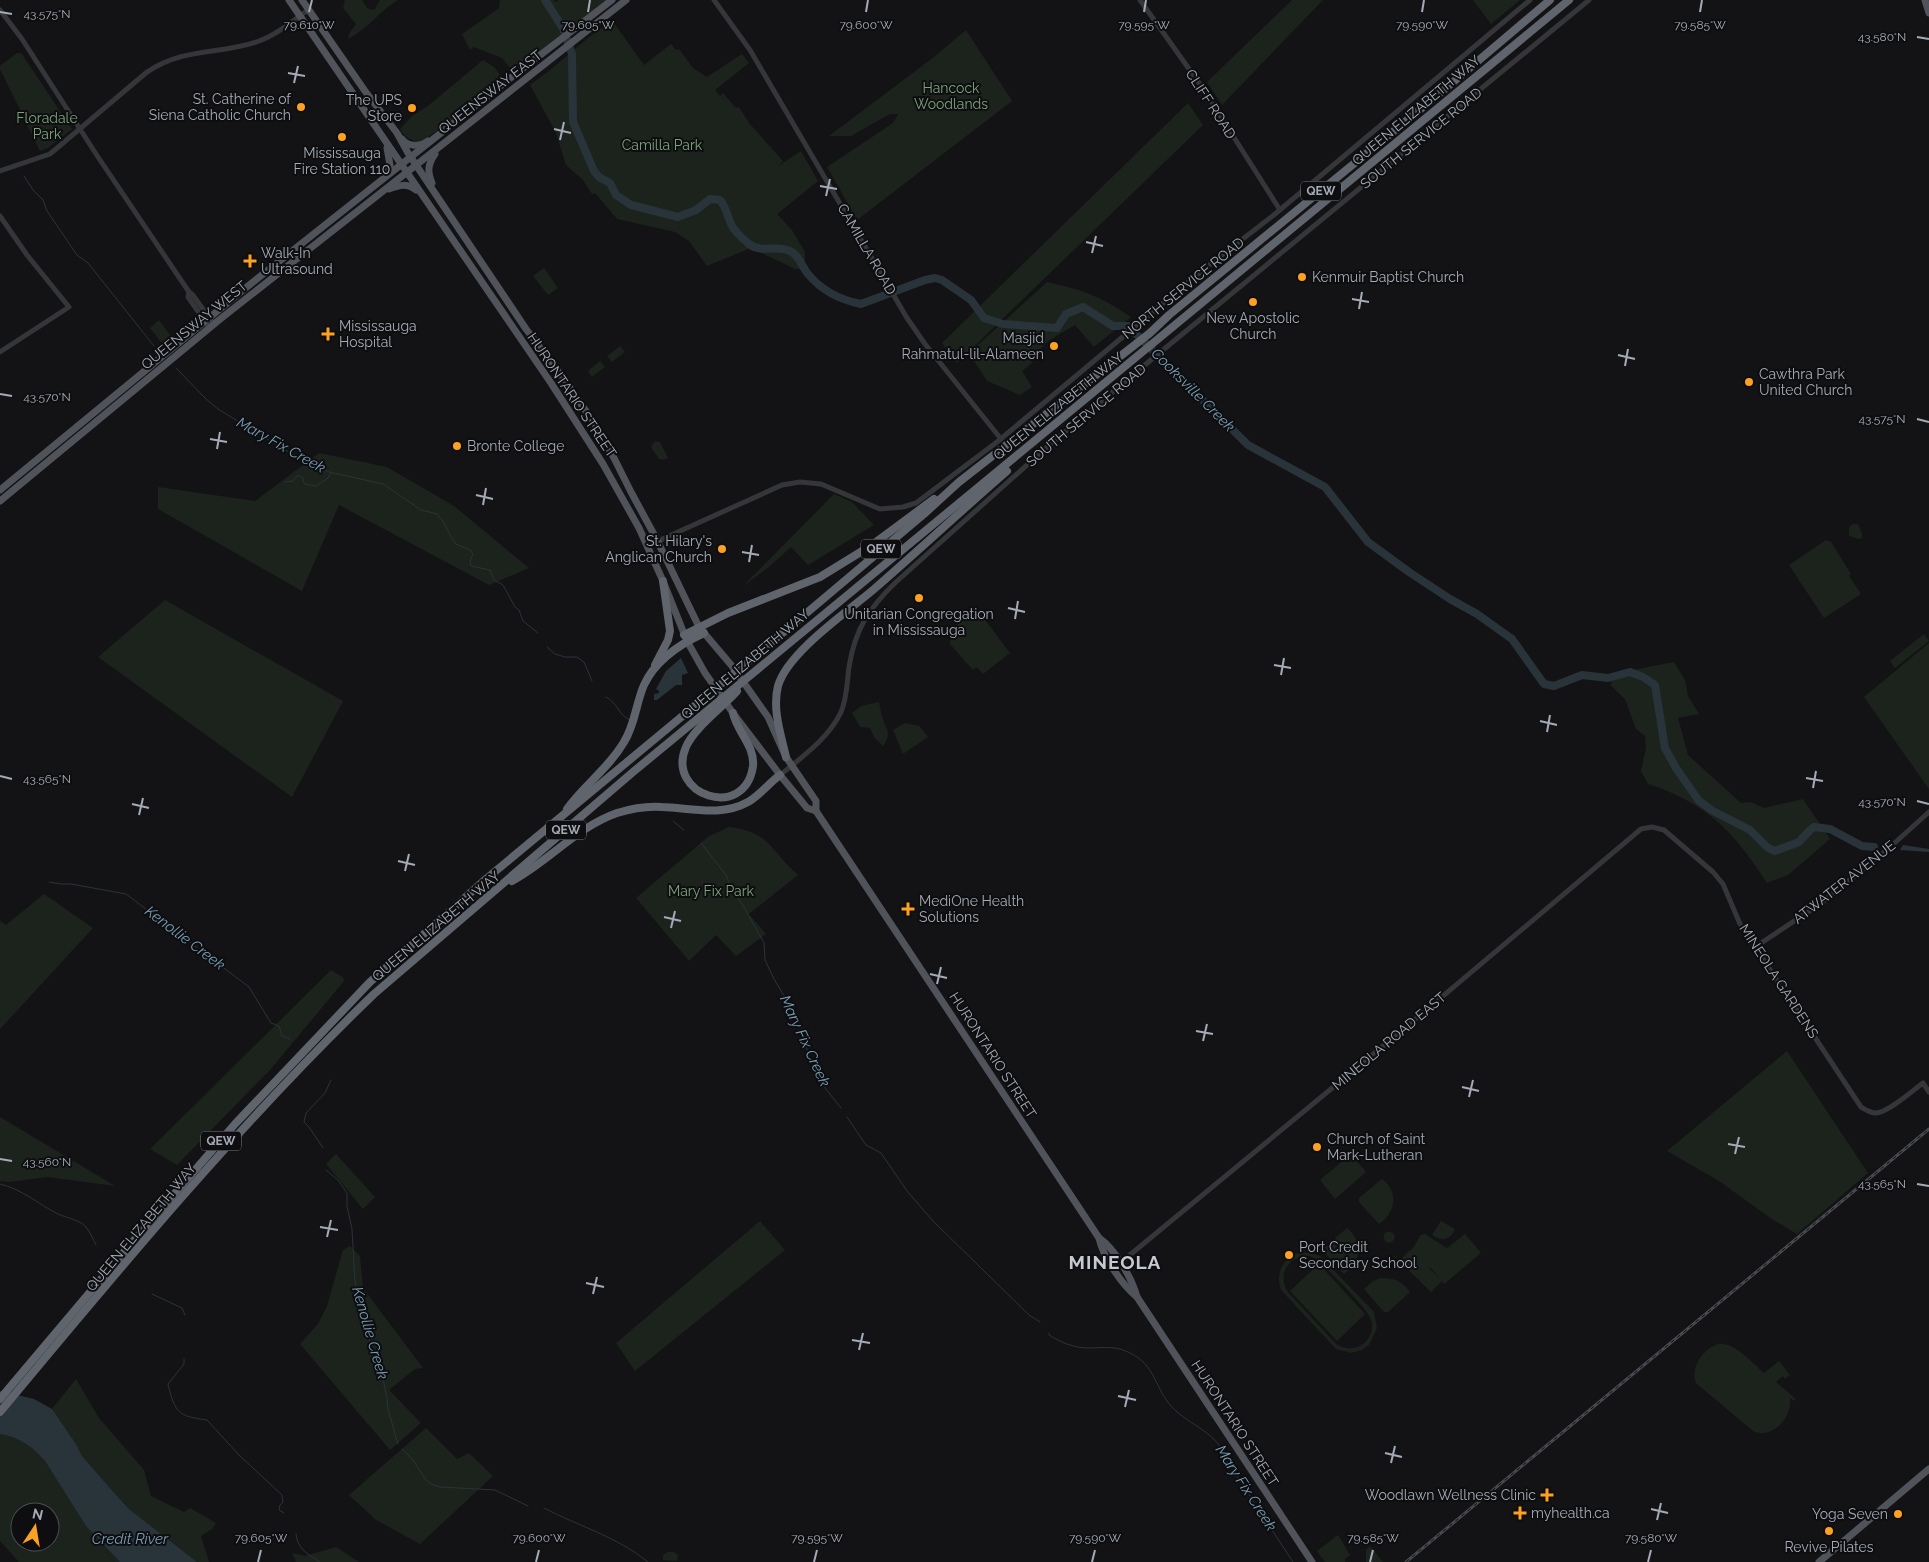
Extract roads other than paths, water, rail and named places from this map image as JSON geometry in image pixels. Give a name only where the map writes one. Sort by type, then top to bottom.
[{"type":"highway","name":"QUEEN ELIZABETH WAY","points":[[0,1412],[42,1356],[235,1124],[349,1002],[424,934],[560,818],[803,616],[959,482],[1150,333],[1169,315],[1439,94],[1550,0]]},
{"type":"highway","name":"QUEEN ELIZABETH WAY","points":[[0,1399],[42,1356],[220,1154],[334,1033],[388,983],[633,772],[712,712],[754,673],[954,506],[1028,448],[1569,0]]},
{"type":"highway","points":[[786,758],[776,701],[778,686],[787,669],[808,645],[1013,465],[1028,448]]},
{"type":"highway","points":[[652,673],[686,638],[728,613],[820,578],[872,545],[959,482]]},
{"type":"highway","points":[[560,818],[575,798],[613,760],[626,740],[644,685],[668,640],[670,631],[664,581]]},
{"type":"highway","points":[[712,712],[686,747],[683,765],[684,773],[689,782],[697,790],[708,797],[721,798],[733,795],[740,790],[750,778],[753,767],[753,758],[735,723],[733,713]]},
{"type":"highway","points":[[500,888],[526,874],[583,831],[618,813],[660,807],[709,812],[728,810],[748,802],[780,775]]},
{"type":"main road","name":"HURONTARIO STREET","points":[[289,0],[567,407],[615,484],[664,581],[686,638],[706,673],[733,713],[780,775],[807,808],[816,811]]},
{"type":"main road","name":"HURONTARIO STREET","points":[[302,0],[375,105],[397,133],[411,158],[532,338],[579,400],[614,458],[658,540],[701,630],[732,666],[757,700],[768,717],[786,758],[816,801],[816,811],[1099,1238],[1101,1248],[1117,1266],[1128,1289],[1137,1297],[1312,1562]]},
{"type":"main road","name":"QUEENSWAY EAST","points":[[401,166],[612,0]]},
{"type":"main road","name":"QUEENSWAY EAST","points":[[406,172],[626,0]]},
{"type":"main road","points":[[1925,0],[1929,13]]},
{"type":"main road","points":[[397,133],[405,143],[415,145],[424,144],[443,132]]},
{"type":"main road","points":[[382,181],[390,165],[386,143]]},
{"type":"main road","points":[[436,195],[428,169],[430,160],[440,147]]},
{"type":"main road","name":"QUEENSWAY WEST","points":[[0,501],[210,323],[401,166]]},
{"type":"main road","name":"QUEENSWAY WEST","points":[[0,490],[210,323],[406,172]]},
{"type":"main road","points":[[382,192],[405,185],[411,186],[421,195]]},
{"type":"main road","points":[[1819,1562],[1929,1469]]},
{"type":"street","name":"CAMILLA ROAD","points":[[714,0],[750,50],[896,300],[925,344],[1001,439]]},
{"type":"street","name":"CLIFF ROAD","points":[[1140,0],[1204,90],[1280,210]]},
{"type":"street","name":"NORTH SERVICE ROAD","points":[[647,546],[782,485],[800,482],[821,484],[880,509],[903,507],[916,503],[1001,439],[1140,322],[1280,210],[1530,0]]},
{"type":"street","name":"SOUTH SERVICE ROAD","points":[[780,775],[829,731],[839,715],[843,705],[854,644],[877,601],[1009,481],[1167,346],[1589,0]]},
{"type":"street","points":[[0,10],[22,39],[80,130],[210,323]]},
{"type":"street","points":[[0,171],[50,154],[147,72],[163,62],[181,56],[260,41],[280,30],[308,10]]},
{"type":"street","points":[[0,216],[26,255],[69,307],[0,352]]},
{"type":"street","name":"ATWATER AVENUE","points":[[1755,948],[1820,904],[1889,848],[1929,812]]},
{"type":"street","name":"MINEOLA GARDENS","points":[[1660,828],[1713,872],[1722,884],[1740,924],[1755,948],[1862,1107],[1876,1113],[1886,1110],[1923,1083],[1929,1092]]},
{"type":"street","name":"MINEOLA ROAD EAST","points":[[1117,1266],[1405,1028],[1641,829],[1660,828]]},
{"type":"water","points":[[681,658],[688,673],[682,675],[682,685],[676,685],[657,700],[654,700],[654,694],[659,693],[656,689],[666,671]]},
{"type":"water","points":[[1903,845],[1929,849],[1929,852],[1900,850]]},
{"type":"water","name":"Credit River","points":[[0,1391],[34,1399],[52,1409],[82,1456],[129,1509],[197,1562],[120,1562],[86,1526],[45,1461],[19,1440],[0,1434]]},
{"type":"waterway","name":"Cooksville Creek","points":[[545,0],[563,28],[572,54],[573,122],[594,171],[599,177],[610,183],[616,195],[631,205],[678,217],[696,210],[710,199],[720,200],[732,227],[749,244],[764,249],[780,248],[790,251],[796,255],[808,274],[819,285],[832,294],[861,304],[935,278],[942,280],[971,300],[984,318],[1003,324],[1057,328],[1066,314],[1083,307],[1113,326],[1128,326],[1248,445],[1325,487],[1368,542],[1409,572],[1477,614],[1512,639],[1544,684],[1554,686],[1582,675],[1608,678],[1630,672],[1643,677],[1655,685],[1665,748],[1676,768],[1699,801],[1713,811],[1750,830],[1768,848],[1775,851],[1799,842],[1814,827],[1830,829],[1862,846],[1874,847]]},
{"type":"waterway","name":"Mary Fix Creek","points":[[24,176],[33,190],[43,200],[47,211],[77,255],[88,263],[154,346]]},
{"type":"waterway","name":"Mary Fix Creek","points":[[176,368],[218,409],[285,450],[329,472],[383,484],[421,510],[437,514],[456,544],[470,550],[473,554],[470,561],[471,566],[490,570],[494,580],[503,585],[515,607],[519,610],[523,621],[538,633]]},
{"type":"waterway","points":[[285,482],[293,481],[298,475],[303,478],[305,484],[316,486],[328,478],[331,473]]},
{"type":"waterway","name":"Mary Fix Creek","points":[[547,647],[555,654],[565,657],[577,657],[584,662],[592,681]]},
{"type":"waterway","name":"Mary Fix Creek","points":[[606,697],[630,720]]},
{"type":"waterway","name":"Mary Fix Creek","points":[[673,821],[684,830]]},
{"type":"waterway","name":"Mary Fix Creek","points":[[701,843],[726,875],[764,943],[765,960],[798,1019],[808,1054],[822,1084],[841,1108]]},
{"type":"waterway","name":"Kenollie Creek","points":[[49,882],[126,894],[249,987],[271,1023],[279,1026],[282,1036],[290,1039]]},
{"type":"waterway","name":"Kenollie Creek","points":[[323,1148],[304,1122],[306,1113],[325,1093],[331,1080]]},
{"type":"waterway","name":"Mary Fix Creek","points":[[847,1117],[866,1145],[881,1153],[907,1191],[933,1221],[1029,1315],[1040,1322]]},
{"type":"waterway","name":"Kenollie Creek","points":[[326,1170],[338,1180],[347,1193],[347,1206],[352,1229],[355,1282],[370,1345],[379,1361],[388,1409],[398,1444]]},
{"type":"waterway","points":[[0,1184],[23,1193],[58,1214],[80,1223],[87,1229],[96,1245]]},
{"type":"waterway","points":[[152,1294],[182,1308],[185,1315]]},
{"type":"waterway","name":"Mary Fix Creek","points":[[1049,1333],[1053,1338],[1072,1346],[1119,1349],[1134,1355],[1142,1361],[1148,1367],[1171,1406],[1211,1436],[1217,1443],[1293,1562]]},
{"type":"waterway","points":[[184,1359],[184,1364],[168,1384],[176,1407],[179,1411],[190,1417],[207,1420],[239,1455],[282,1495],[283,1502],[279,1510],[284,1513]]},
{"type":"waterway","name":"Kenollie Creek","points":[[402,1449],[431,1484],[440,1487],[495,1490],[528,1506]]},
{"type":"waterway","name":"Kenollie Creek","points":[[544,1508],[611,1539],[648,1562]]},
{"type":"waterway","points":[[296,1534],[301,1548],[320,1562]]},
{"type":"railway","points":[[1406,1562],[1929,1129]]},
{"type":"place","name":"St. Catherine of Siena Catholic Church","points":[[301,107]]},
{"type":"place","name":"The UPS Store","points":[[412,108]]},
{"type":"place","name":"Mississauga Fire Station 110","points":[[342,137]]},
{"type":"place","name":"Walk-In Ultrasound","points":[[250,261]]},
{"type":"place","name":"Kenmuir Baptist Church","points":[[1302,277]]},
{"type":"place","name":"New Apostolic Church","points":[[1253,302]]},
{"type":"place","name":"Mississauga Hospital","points":[[328,334]]},
{"type":"place","name":"Masjid Rahmatul-lil-Alameen","points":[[1054,346]]},
{"type":"place","name":"Cawthra Park United Church","points":[[1749,382]]},
{"type":"place","name":"Bronte College","points":[[457,446]]},
{"type":"place","name":"St. Hilary's Anglican Church","points":[[722,549]]},
{"type":"place","name":"Unitarian Congregation in Mississauga","points":[[919,598]]},
{"type":"place","name":"MediOne Health Solutions","points":[[908,909]]},
{"type":"place","name":"Church of Saint Mark-Lutheran","points":[[1317,1147]]},
{"type":"place","name":"Port Credit Secondary School","points":[[1289,1255]]},
{"type":"place","name":"Woodlawn Wellness Clinic","points":[[1547,1495]]},
{"type":"place","name":"myhealth.ca","points":[[1520,1513]]},
{"type":"place","name":"Yoga Seven","points":[[1898,1514]]},
{"type":"place","name":"Revive Pilates","points":[[1829,1531]]},
{"type":"district","name":"MINEOLA","points":[[1115,1262]]},
{"type":"park label","name":"Hancock Woodlands","points":[[951,96]]},
{"type":"park label","name":"Floradale Park","points":[[47,126]]},
{"type":"park label","name":"Camilla Park","points":[[662,145]]},
{"type":"park label","name":"Mary Fix Park","points":[[711,891]]}]
